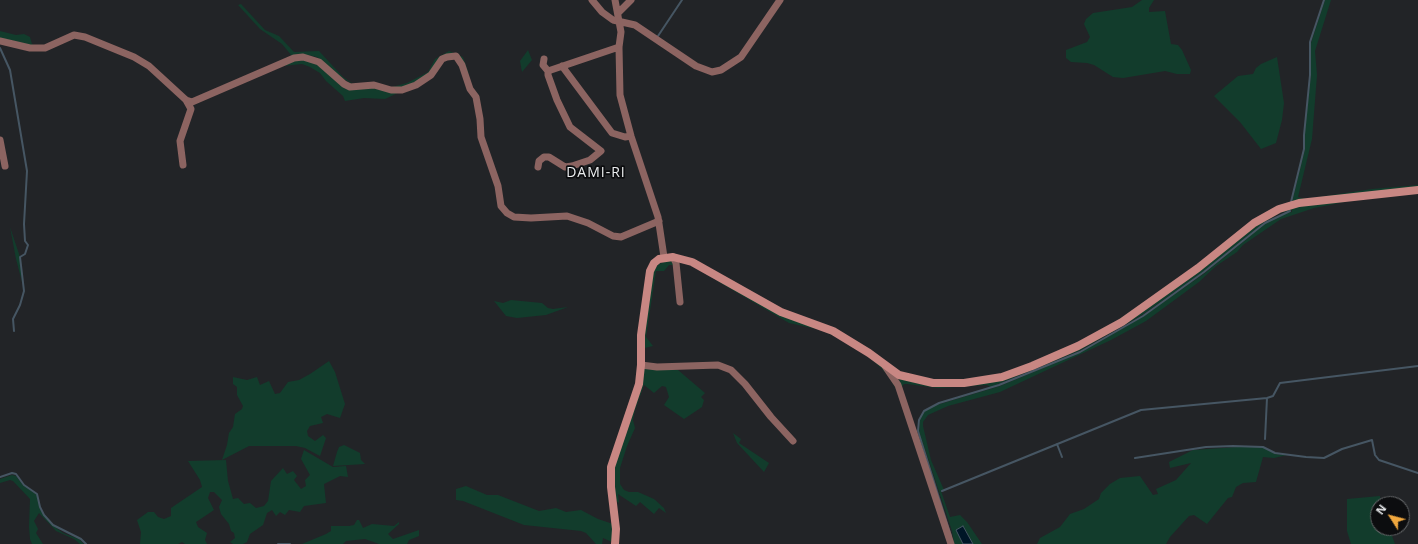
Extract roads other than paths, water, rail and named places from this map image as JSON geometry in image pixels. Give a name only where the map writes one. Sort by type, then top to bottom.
[{"type":"street","points":[[592,0],[608,17],[620,23],[635,25],[696,66],[712,72],[721,70],[742,57],[780,0]]},
{"type":"street","points":[[615,0],[620,23],[620,95],[631,136],[669,257],[676,263],[680,302]]},
{"type":"street","points":[[618,13],[631,0]]},
{"type":"street","points":[[0,41],[30,48],[45,48],[74,35],[85,37],[134,57],[149,66],[186,100],[191,109],[180,141],[183,165]]},
{"type":"street","points":[[548,71],[619,47]]},
{"type":"street","points":[[186,100],[192,102],[199,100],[285,61],[303,57],[319,62],[344,84],[350,87],[374,86],[392,90],[402,90],[416,85],[431,75],[442,59],[456,56],[462,65],[470,89],[476,97],[480,119],[480,137],[498,186],[501,206],[507,214],[514,217],[531,218],[567,216],[588,223],[613,236],[621,237],[659,222]]},
{"type":"street","points":[[538,167],[539,162],[544,157],[549,157],[565,166],[572,166],[590,160],[601,151],[570,127],[557,100],[548,71],[543,65],[544,58]]},
{"type":"street","points":[[562,66],[612,133],[625,137],[631,136]]},
{"type":"street","points":[[0,140],[5,166]]},
{"type":"street","points":[[615,544],[616,529],[611,494],[611,468],[638,390],[641,365],[641,335],[650,271],[654,263],[669,257],[692,262],[781,312],[833,331],[869,353],[899,375],[933,383],[964,383],[1002,377],[1032,366],[1078,346],[1122,322],[1198,268],[1254,223],[1278,209],[1299,203],[1418,190]]},
{"type":"street","points":[[641,365],[657,367],[718,365],[731,370],[745,384],[770,417],[793,441]]},
{"type":"street","points":[[885,366],[898,385],[951,544]]},
{"type":"water","points":[[963,526],[973,544],[963,544],[956,530]]},
{"type":"waterway","points":[[658,36],[682,0]]},
{"type":"waterway","points":[[1291,202],[1304,149],[1310,75],[1310,42],[1324,0]]},
{"type":"waterway","points":[[0,48],[10,70],[27,171],[24,224],[25,241],[28,245],[25,254],[20,257],[24,291],[20,305],[13,319],[14,331]]},
{"type":"waterway","points":[[951,536],[918,431],[919,420],[924,411],[939,403],[999,385],[1080,352],[1143,316],[1204,272],[1265,223],[1290,211]]},
{"type":"waterway","points":[[942,491],[1141,410],[1267,398],[1273,396],[1280,383],[1418,366]]},
{"type":"waterway","points":[[1265,439],[1267,398]]},
{"type":"waterway","points":[[1135,458],[1206,447],[1233,446],[1263,447],[1275,453],[1324,458],[1342,449],[1372,440],[1375,455],[1379,460],[1418,473]]},
{"type":"waterway","points":[[1057,444],[1062,457]]},
{"type":"waterway","points":[[0,477],[12,473],[16,474],[24,485],[37,494],[40,507],[44,515],[53,525],[81,539],[86,544]]},
{"type":"waterway","points":[[278,544],[290,544]]},
{"type":"district","name":"DAMI-RI","points":[[596,173]]}]
